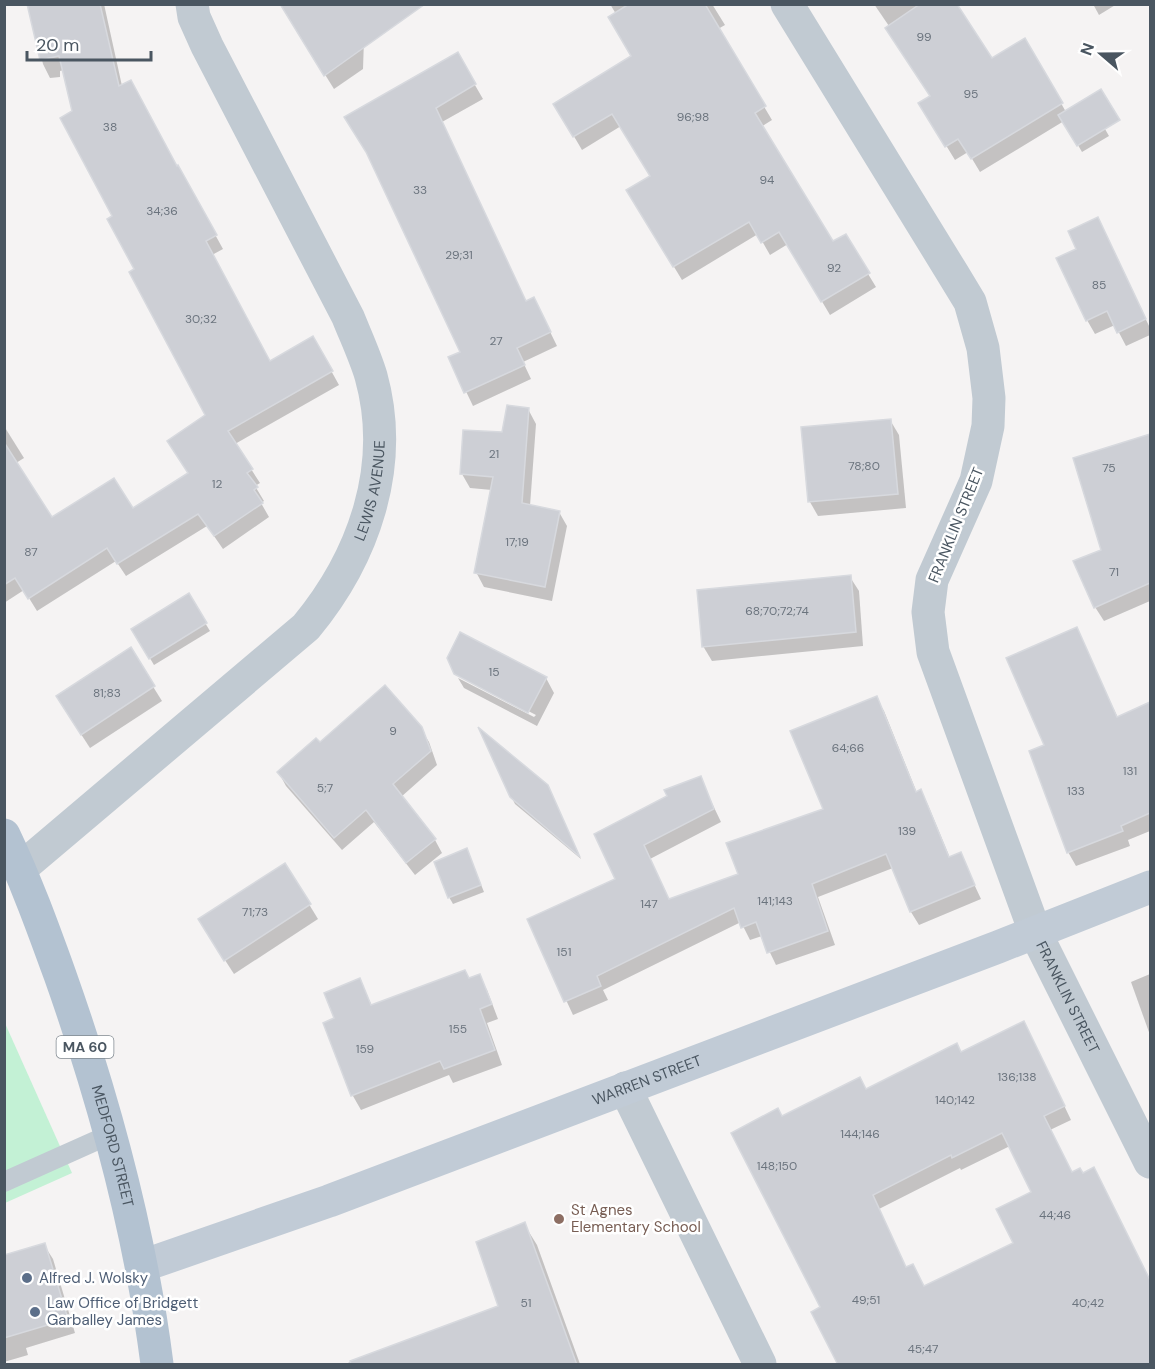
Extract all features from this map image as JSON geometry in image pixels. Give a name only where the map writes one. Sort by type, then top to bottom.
[{"type":"main road","name":"MEDFORD STREET","points":[[4,835],[20,869],[87,1051],[111,1134],[142,1266],[157,1365]]},
{"type":"main road","name":"WARREN STREET","points":[[142,1266],[329,1201],[1150,887]]},
{"type":"street","name":"LEWIS AVENUE","points":[[20,869],[306,627],[326,602],[362,536],[376,485],[379,448],[377,407],[363,352],[348,317],[207,46],[192,4]]},
{"type":"street","name":"FRANKLIN STREET","points":[[787,4],[970,302],[977,324],[983,348],[989,398],[988,426],[976,481],[932,580],[929,597],[929,630],[933,652],[1035,932],[1150,1162]]},
{"type":"street","points":[[625,1088],[760,1365]]},
{"type":"lane","points":[[4,1182],[111,1134]]},
{"type":"green space","points":[[4,1021],[72,1173],[5,1203],[4,1203]]},
{"type":"building","points":[[27,4],[100,4],[119,86],[131,80],[217,235],[206,241],[270,361],[313,336],[333,371],[228,431],[253,469],[247,473],[258,487],[254,490],[263,503],[214,536],[198,514],[117,564],[107,548],[28,599],[15,578],[4,585],[4,442],[52,517],[114,478],[133,508],[188,473],[167,441],[205,415],[129,272],[134,269],[107,219],[112,216],[60,118],[72,111],[59,56],[40,60]]},
{"type":"building","points":[[280,4],[425,4],[324,76]]},
{"type":"building","points":[[629,4],[705,4],[766,106],[755,113],[833,241],[846,234],[870,273],[821,302],[779,232],[761,243],[749,222],[673,267],[626,190],[650,176],[612,114],[573,137],[553,104],[631,56],[608,17]]},
{"type":"building","points":[[920,4],[957,4],[992,58],[1025,38],[1063,103],[971,159],[958,139],[945,147],[918,103],[930,96],[885,28]]},
{"type":"building","points":[[458,52],[476,84],[436,108],[526,301],[534,297],[551,332],[517,348],[525,365],[464,393],[448,357],[460,352],[366,152],[344,117]]},
{"type":"building","points":[[1101,89],[1120,120],[1077,146],[1058,115]]},
{"type":"building","points":[[1098,217],[1146,319],[1117,333],[1107,311],[1086,321],[1056,258],[1076,249],[1068,231]]},
{"type":"building","points":[[507,405],[529,408],[522,503],[560,511],[545,587],[474,573],[493,477],[460,474],[463,430],[502,432]]},
{"type":"building","points":[[891,419],[898,494],[808,502],[801,427]]},
{"type":"building","points":[[1150,434],[1150,583],[1094,608],[1073,561],[1101,550],[1073,458]]},
{"type":"building","points":[[851,575],[856,632],[702,647],[697,590]]},
{"type":"building","points":[[189,593],[207,623],[149,659],[131,629]]},
{"type":"building","points":[[1077,627],[1117,717],[1150,702],[1150,813],[1121,826],[1123,831],[1067,853],[1029,751],[1044,745],[1006,658]]},
{"type":"building","points":[[460,632],[547,677],[528,713],[454,674],[447,658]]},
{"type":"building","points":[[131,647],[155,686],[81,735],[56,696]]},
{"type":"building","points":[[385,685],[422,727],[431,751],[393,784],[436,839],[406,863],[366,810],[334,838],[277,772],[316,738],[320,742]]},
{"type":"building","points":[[877,696],[916,792],[921,789],[949,857],[961,852],[975,885],[910,912],[886,854],[812,884],[828,931],[767,953],[756,922],[741,928],[734,908],[597,976],[601,986],[564,1002],[527,919],[615,879],[594,834],[667,796],[664,790],[701,776],[714,809],[644,845],[669,899],[738,874],[726,843],[823,809],[790,731]]},
{"type":"building","points":[[478,727],[548,785],[580,857],[510,797]]},
{"type":"building","points":[[467,848],[481,885],[448,898],[434,862]]},
{"type":"building","points":[[285,863],[311,904],[224,961],[198,919]]},
{"type":"building","points":[[465,970],[469,978],[480,974],[492,1004],[480,1009],[495,1050],[444,1069],[440,1061],[351,1096],[323,1023],[334,1018],[324,993],[360,978],[371,1005]]},
{"type":"building","points":[[1024,1021],[1065,1106],[1044,1116],[1072,1172],[1080,1168],[1083,1173],[1094,1167],[1150,1280],[1150,1365],[838,1365],[811,1312],[820,1307],[731,1133],[778,1108],[782,1116],[860,1077],[866,1089],[957,1043],[961,1052]],"holes":[[[1002,1133],[1031,1192],[996,1209],[1013,1243],[924,1286],[913,1264],[906,1267],[873,1195],[951,1155],[952,1158]]]},
{"type":"building","points":[[525,1222],[577,1365],[351,1365],[350,1361],[498,1306],[476,1242]]},
{"type":"building","points":[[45,1243],[68,1319],[4,1338],[4,1255]]},
{"type":"place","name":"St Agnes Elementary School","points":[[559,1219]]},
{"type":"place","name":"Alfred J. Wolsky","points":[[27,1278]]},
{"type":"place","name":"Law Office of Bridgett Garballey James","points":[[35,1312]]}]
